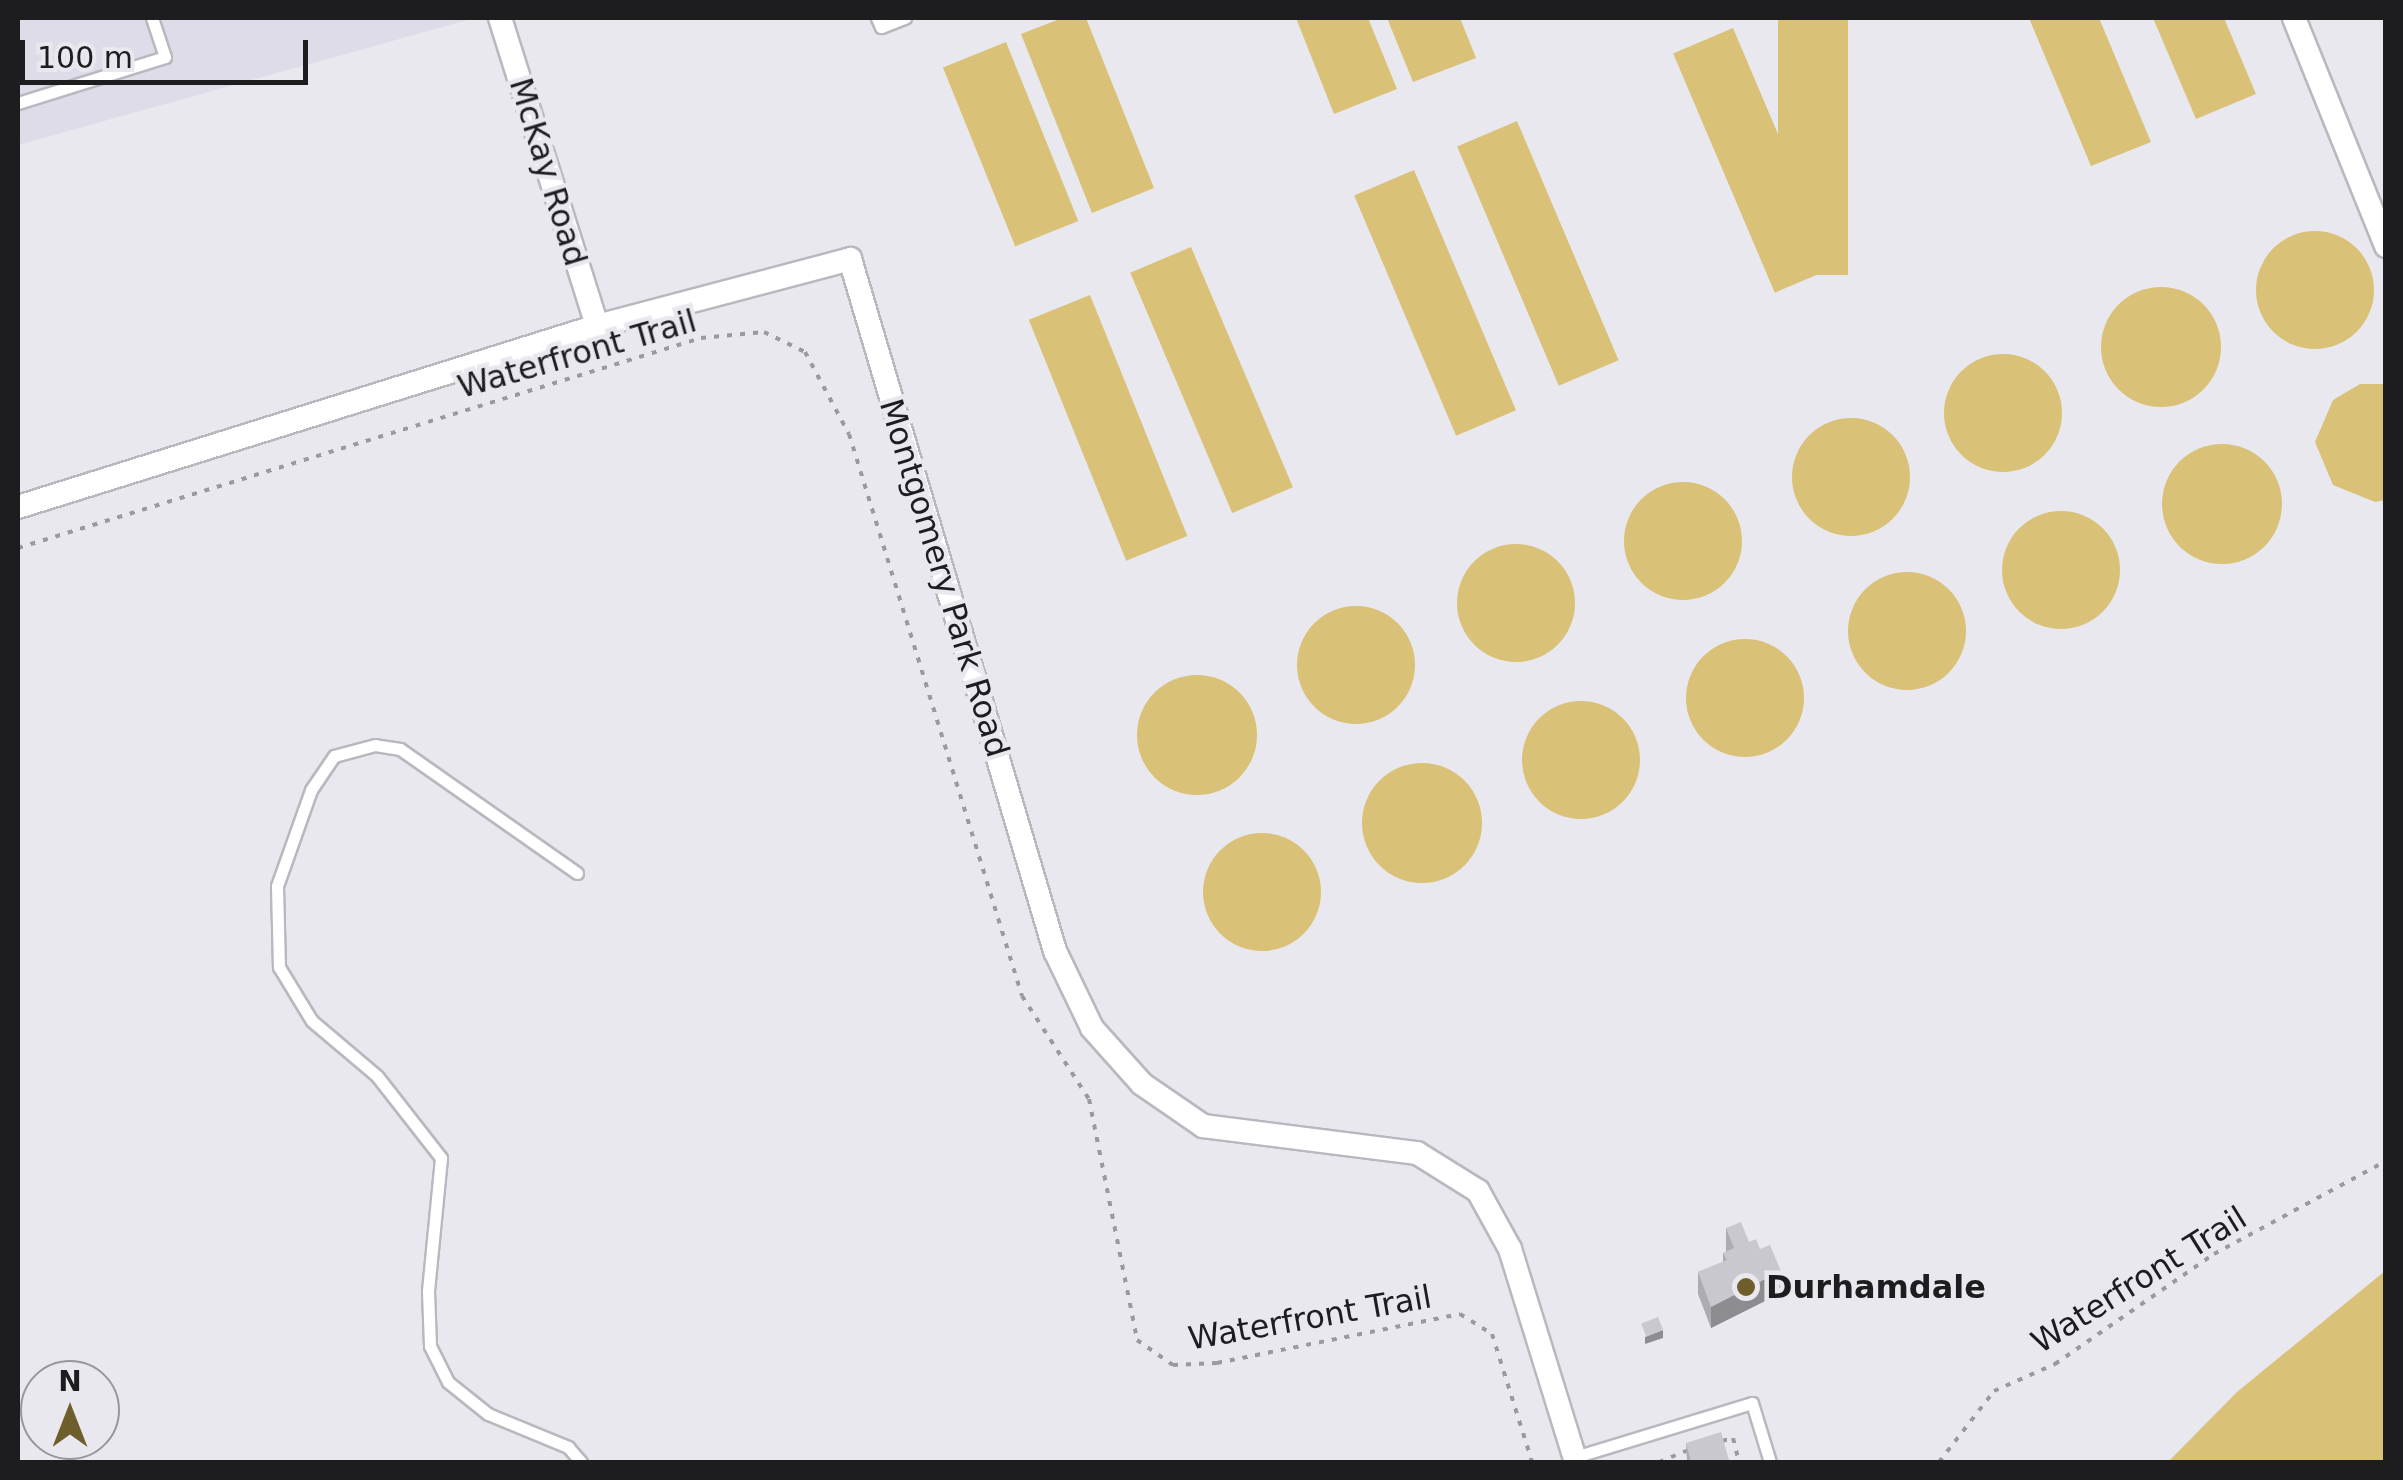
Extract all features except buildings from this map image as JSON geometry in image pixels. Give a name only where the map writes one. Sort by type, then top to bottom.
[{"type":"street","name":"McKay Road","points":[[500,18],[597,326]]},
{"type":"street","points":[[2294,18],[2386,246]]},
{"type":"street","name":"Montgomery Park Road","points":[[18,507],[597,326],[850,258],[1055,951],[1092,1028],[1142,1084],[1202,1126],[1418,1152],[1478,1191],[1510,1248],[1576,1460]]},
{"type":"lane","points":[[18,102],[165,57],[152,18]]},
{"type":"lane","points":[[878,18],[880,27],[905,18]]},
{"type":"lane","points":[[577,873],[400,750],[374,745],[334,756],[319,778],[278,886],[279,967],[312,1021],[377,1076],[441,1158],[428,1291],[430,1346],[448,1382],[488,1414],[568,1447],[581,1462]]},
{"type":"lane","points":[[1576,1460],[1752,1403],[1770,1462]]},
{"type":"path","name":"Waterfront Trail","points":[[18,548],[701,338],[764,332],[806,352],[848,434],[1022,996],[1089,1099],[1137,1340],[1174,1365],[1216,1363],[1460,1314],[1492,1334],[1532,1462]]},
{"type":"path","name":"Waterfront Trail","points":[[1939,1462],[1994,1391],[2055,1364],[2214,1254],[2386,1161]]},
{"type":"path","points":[[1714,1443],[1733,1438],[1740,1462]]},
{"type":"path","points":[[1660,1462],[1696,1448]]},
{"type":"shaded area","points":[[18,18],[475,18],[18,145]]},
{"type":"shaded area","points":[[1062,18],[1086,18],[1154,188],[1092,213],[1021,34]]},
{"type":"shaded area","points":[[1296,18],[1368,18],[1397,89],[1334,114]]},
{"type":"shaded area","points":[[1387,18],[1460,18],[1476,58],[1413,82]]},
{"type":"shaded area","points":[[1778,18],[1848,18],[1848,275],[1778,275]]},
{"type":"shaded area","points":[[2029,18],[2099,18],[2151,142],[2091,166]]},
{"type":"shaded area","points":[[2153,18],[2224,18],[2256,94],[2196,119]]},
{"type":"shaded area","points":[[1733,28],[1835,267],[1775,293],[1673,53]]},
{"type":"shaded area","points":[[1006,42],[1078,221],[1015,246],[943,67]]},
{"type":"shaded area","points":[[1517,121],[1619,360],[1559,386],[1457,146]]},
{"type":"shaded area","points":[[1414,170],[1516,410],[1456,436],[1354,195]]},
{"type":"shaded area","points":[[2315,231],[2338,235],[2357,248],[2370,267],[2374,290],[2370,313],[2357,332],[2338,345],[2315,349],[2292,345],[2273,332],[2260,313],[2256,290],[2260,267],[2273,248],[2292,235]]},
{"type":"shaded area","points":[[1191,247],[1293,487],[1232,513],[1130,273]]},
{"type":"shaded area","points":[[2161,287],[2184,292],[2203,305],[2216,324],[2221,347],[2216,370],[2203,389],[2184,402],[2161,407],[2138,402],[2119,389],[2106,370],[2101,347],[2106,324],[2119,305],[2138,292]]},
{"type":"shaded area","points":[[1090,295],[1187,536],[1126,561],[1029,320]]},
{"type":"shaded area","points":[[2003,354],[2026,358],[2045,371],[2058,390],[2062,413],[2058,436],[2045,455],[2026,468],[2003,472],[1980,468],[1961,455],[1948,436],[1944,413],[1948,390],[1961,371],[1980,358]]},
{"type":"shaded area","points":[[2360,384],[2385,384],[2385,500],[2375,502],[2333,485],[2315,442],[2333,400]]},
{"type":"shaded area","points":[[1851,418],[1874,422],[1893,435],[1906,454],[1910,477],[1906,500],[1893,519],[1874,532],[1851,536],[1828,532],[1809,519],[1796,500],[1792,477],[1796,454],[1809,435],[1828,422]]},
{"type":"shaded area","points":[[2222,444],[2245,449],[2264,462],[2277,481],[2282,504],[2277,527],[2264,546],[2245,559],[2222,564],[2199,559],[2180,546],[2167,527],[2162,504],[2167,481],[2180,462],[2199,449]]},
{"type":"shaded area","points":[[1683,482],[1706,486],[1725,499],[1738,518],[1742,541],[1738,564],[1725,583],[1706,596],[1683,600],[1660,596],[1641,583],[1628,564],[1624,541],[1628,518],[1641,499],[1660,486]]},
{"type":"shaded area","points":[[2061,511],[2084,515],[2103,528],[2116,547],[2120,570],[2116,593],[2103,612],[2084,625],[2061,629],[2038,625],[2019,612],[2006,593],[2002,570],[2006,547],[2019,528],[2038,515]]},
{"type":"shaded area","points":[[1516,544],[1539,548],[1558,561],[1571,580],[1575,603],[1571,626],[1558,645],[1539,658],[1516,662],[1493,658],[1474,645],[1461,626],[1457,603],[1461,580],[1474,561],[1493,548]]},
{"type":"shaded area","points":[[1907,572],[1930,576],[1949,589],[1962,608],[1966,631],[1962,654],[1949,673],[1930,686],[1907,690],[1884,686],[1865,673],[1852,654],[1848,631],[1852,608],[1865,589],[1884,576]]},
{"type":"shaded area","points":[[1356,606],[1379,610],[1398,623],[1411,642],[1415,665],[1411,688],[1398,707],[1379,720],[1356,724],[1333,720],[1314,707],[1301,688],[1297,665],[1301,642],[1314,623],[1333,610]]},
{"type":"shaded area","points":[[1745,639],[1768,643],[1787,656],[1800,675],[1804,698],[1800,721],[1787,740],[1768,753],[1745,757],[1722,753],[1703,740],[1690,721],[1686,698],[1690,675],[1703,656],[1722,643]]},
{"type":"shaded area","points":[[1197,675],[1220,680],[1239,693],[1252,712],[1257,735],[1252,758],[1239,777],[1220,790],[1197,795],[1174,790],[1155,777],[1142,758],[1137,735],[1142,712],[1155,693],[1174,680]]},
{"type":"shaded area","points":[[1581,701],[1604,705],[1623,718],[1636,737],[1640,760],[1636,783],[1623,802],[1604,815],[1581,819],[1558,815],[1539,802],[1526,783],[1522,760],[1526,737],[1539,718],[1558,705]]},
{"type":"shaded area","points":[[1422,763],[1445,768],[1464,781],[1477,800],[1482,823],[1477,846],[1464,865],[1445,878],[1422,883],[1399,878],[1380,865],[1367,846],[1362,823],[1367,800],[1380,781],[1399,768]]},
{"type":"shaded area","points":[[1262,833],[1285,837],[1304,850],[1317,869],[1321,892],[1317,915],[1304,934],[1285,947],[1262,951],[1239,947],[1220,934],[1207,915],[1203,892],[1207,869],[1220,850],[1239,837]]},
{"type":"shaded area","points":[[2385,1271],[2385,1462],[2168,1462],[2237,1392]]},
{"type":"place","name":"Durhamdale","points":[[1746,1287]]}]
